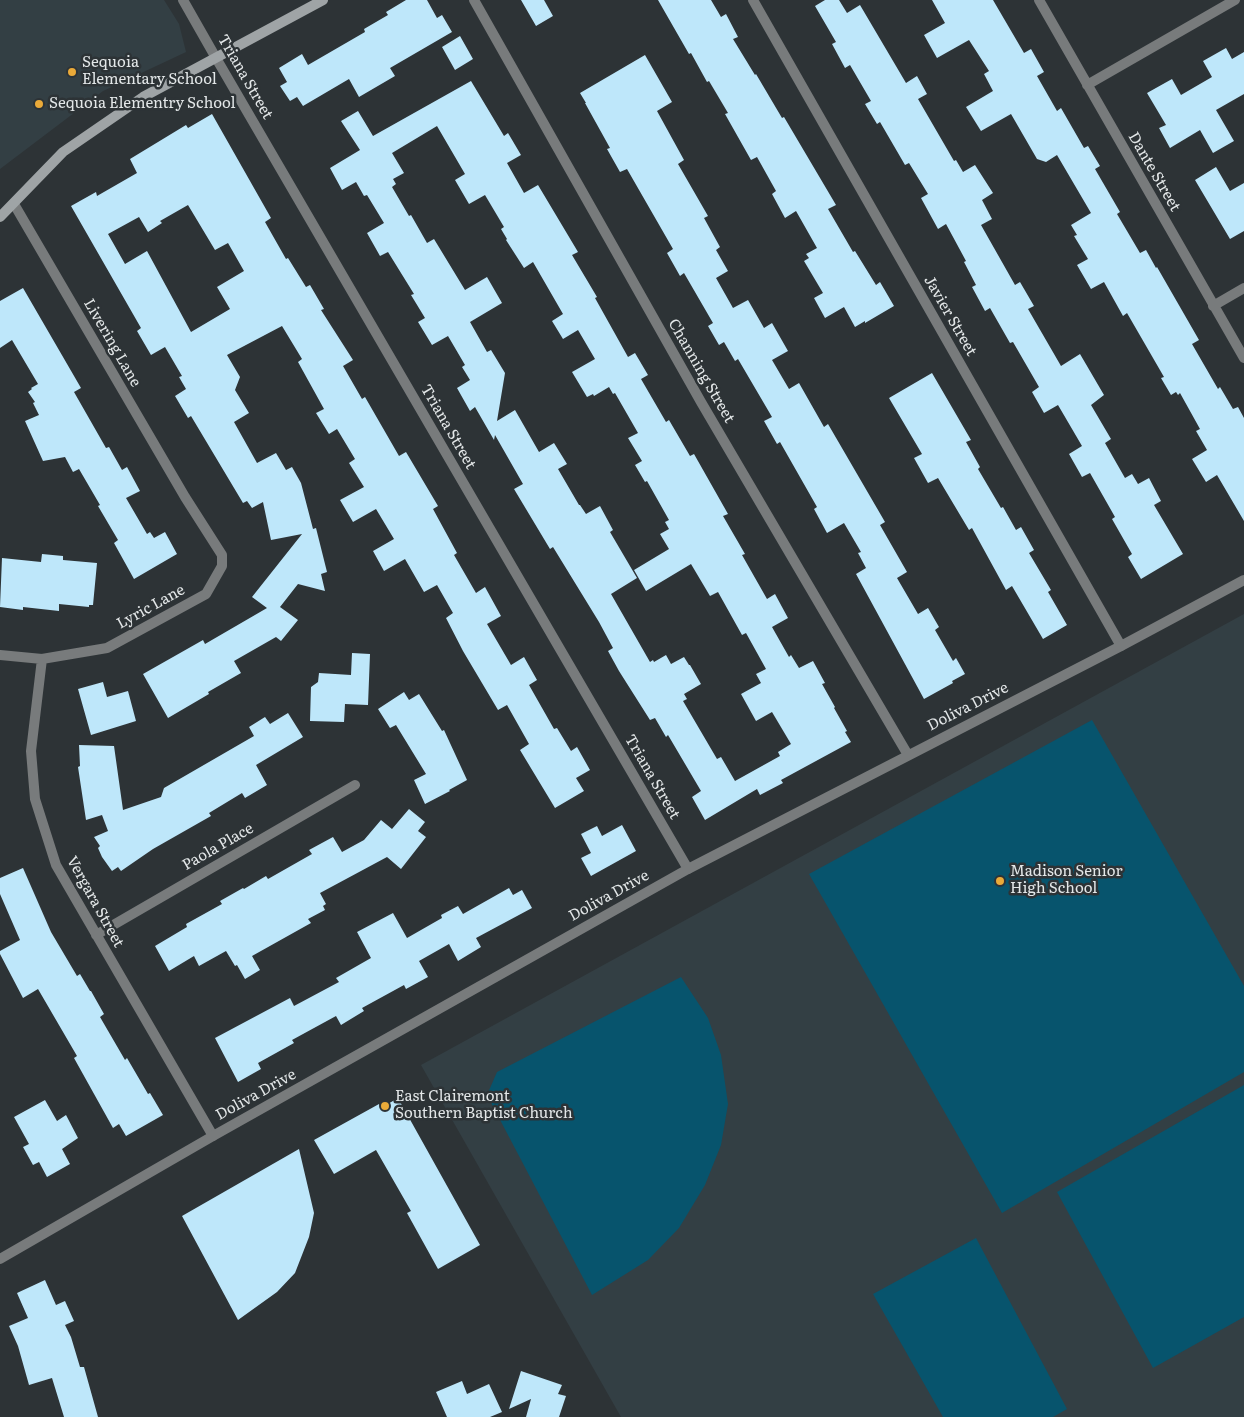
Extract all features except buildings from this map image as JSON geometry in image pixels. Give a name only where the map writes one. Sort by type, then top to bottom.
[{"type":"main road","points":[[0,217],[63,152],[143,97],[323,0]]},
{"type":"street","name":"Triana Street","points":[[183,0],[688,869]]},
{"type":"street","name":"Channing Street","points":[[474,0],[701,402],[908,754]]},
{"type":"street","name":"Javier Street","points":[[753,0],[1121,646]]},
{"type":"street","name":"Dante Street","points":[[1039,0],[1244,358]]},
{"type":"street","points":[[1087,85],[1235,0]]},
{"type":"street","name":"Livering Lane","points":[[14,204],[184,497]]},
{"type":"street","points":[[1213,306],[1244,288]]},
{"type":"street","name":"Lyric Lane","points":[[0,655],[42,659],[107,648],[206,594],[222,566],[222,555],[184,497]]},
{"type":"street","name":"Doliva Drive","points":[[0,1259],[213,1136],[688,869],[908,754],[1121,646],[1244,580]]},
{"type":"street","name":"Vergara Street","points":[[42,659],[31,751],[35,799],[56,865],[213,1136]]},
{"type":"street","name":"Paola Place","points":[[96,935],[355,785]]},
{"type":"shaded area","name":"Sequoia Elementary School","points":[[0,0],[164,0],[179,24],[186,52],[103,91],[0,169]]},
{"type":"shaded area","name":"Madison Senior High School","points":[[1244,614],[1244,1417],[621,1417],[421,1065]]},
{"type":"shaded area","points":[[1092,720],[1244,986],[1244,1072],[1002,1213],[809,874]]},
{"type":"shaded area","points":[[681,977],[708,1018],[721,1055],[728,1104],[721,1145],[705,1185],[679,1228],[648,1260],[592,1295],[487,1095],[497,1072]]},
{"type":"shaded area","points":[[1244,1085],[1244,1317],[1153,1368],[1057,1192]]},
{"type":"shaded area","points":[[976,1238],[1067,1409],[1053,1417],[943,1417],[873,1294]]},
{"type":"place","name":"Sequoia Elementary School","points":[[72,72]]},
{"type":"place","name":"Sequoia Elementry School","points":[[39,104]]},
{"type":"place","name":"Madison Senior High School","points":[[1000,881]]},
{"type":"place","name":"East Clairemont Southern Baptist Church","points":[[385,1106]]}]
